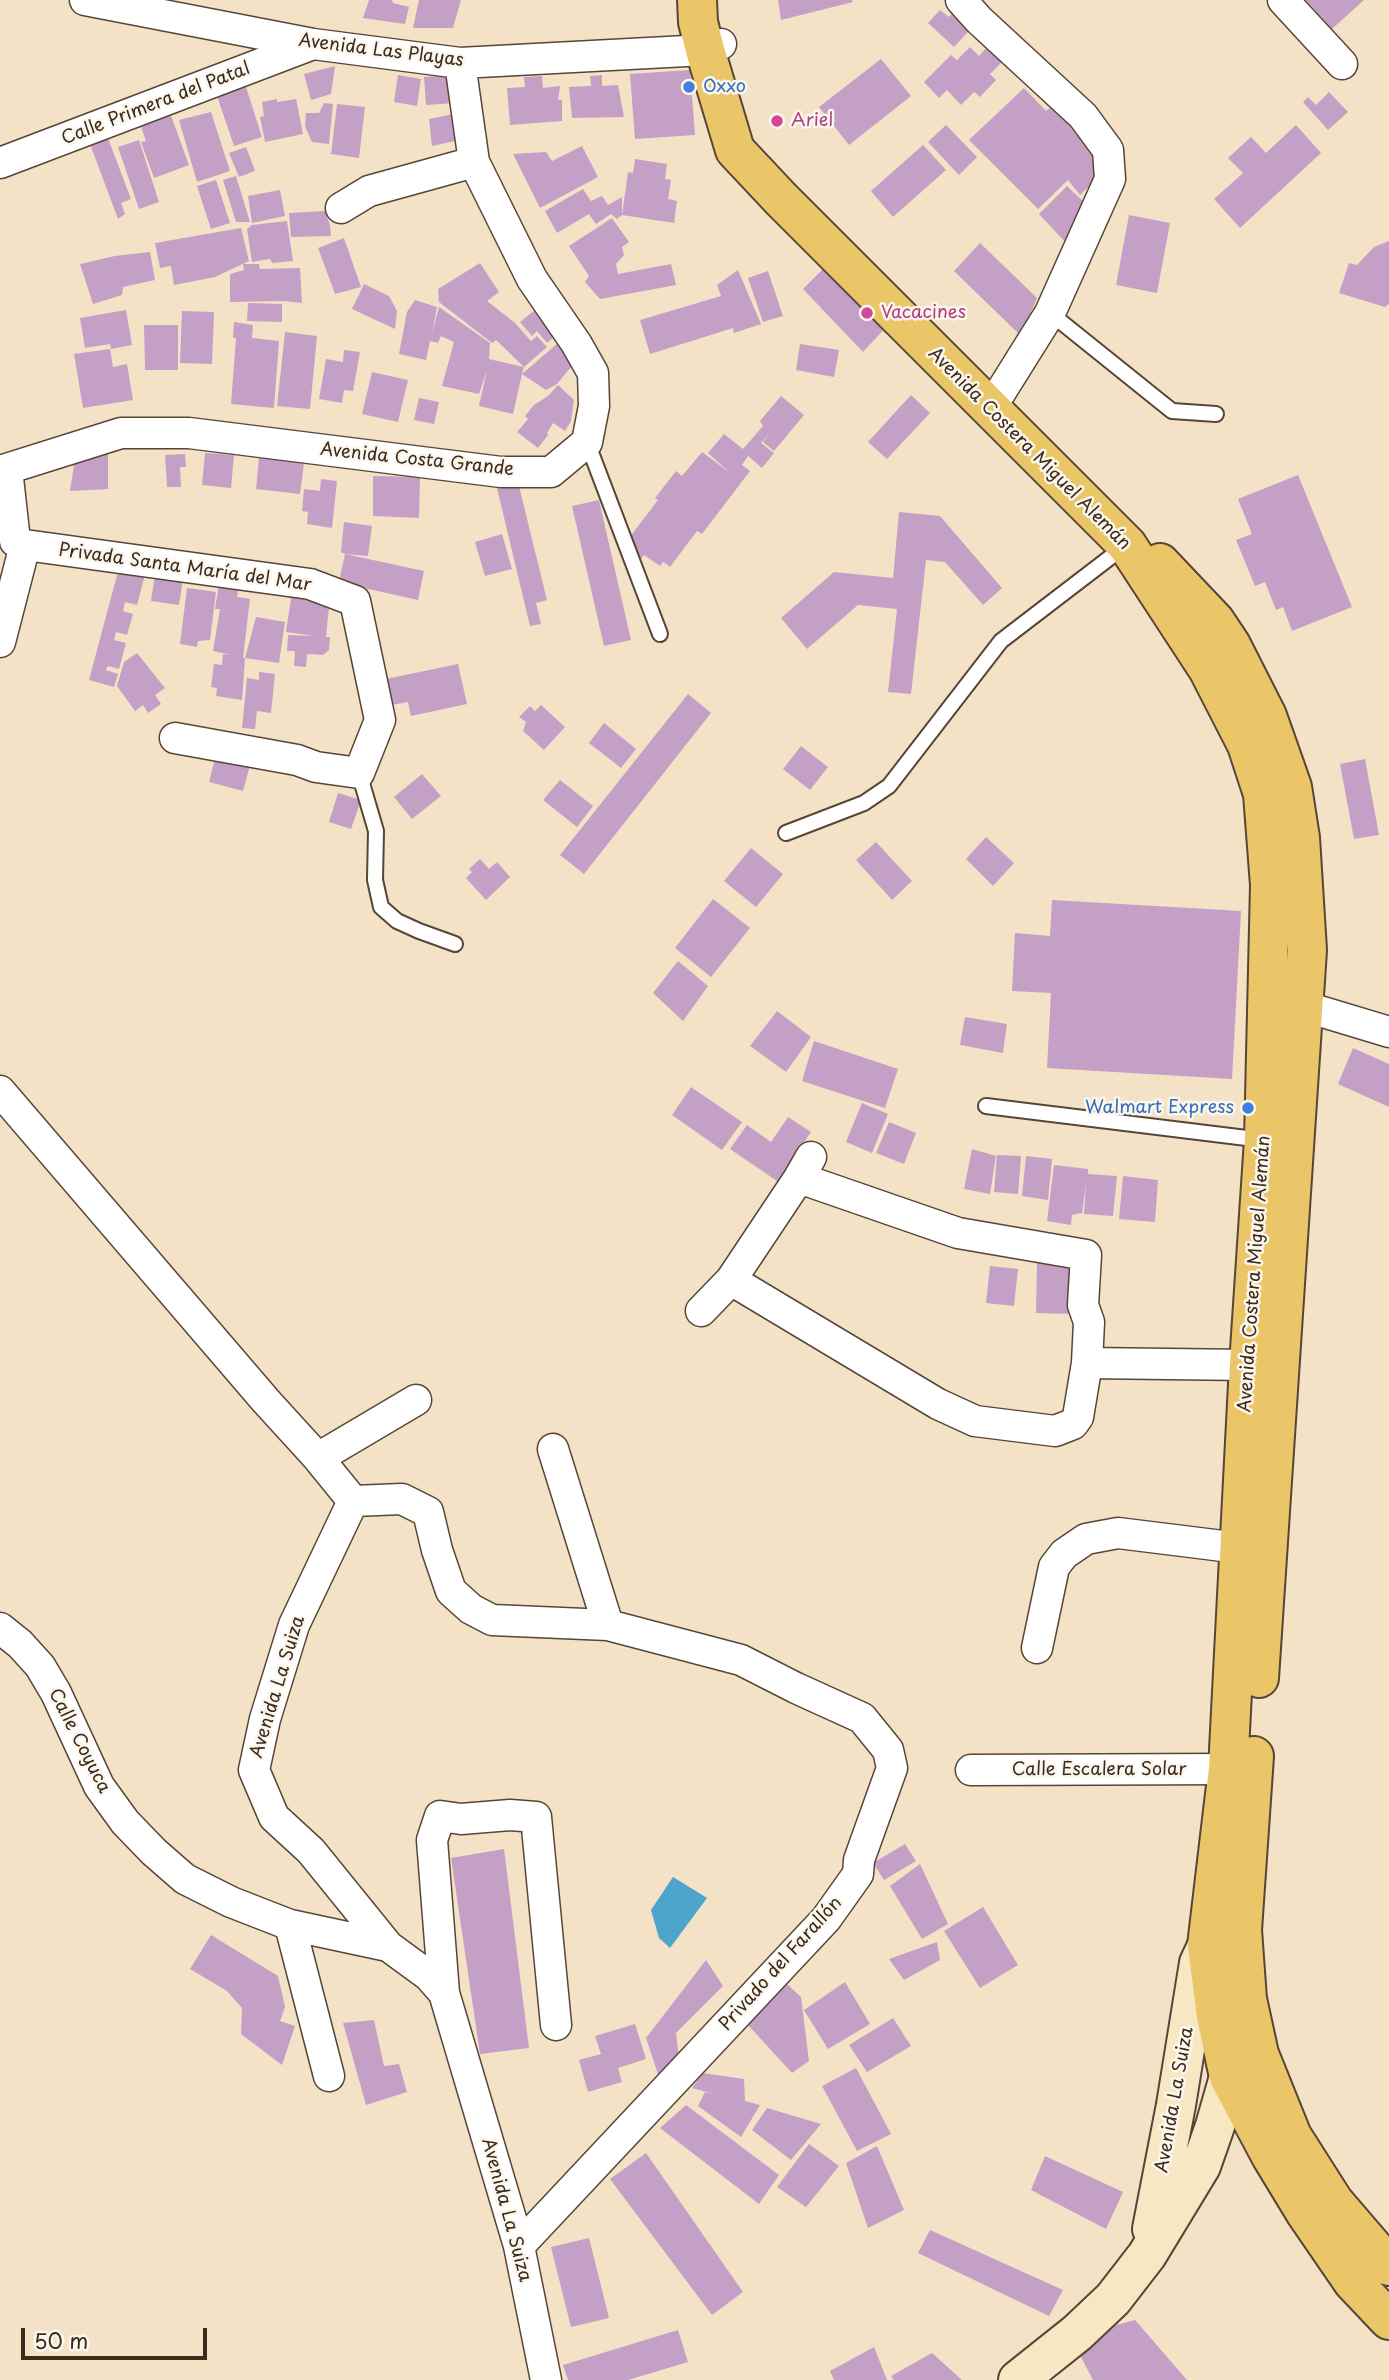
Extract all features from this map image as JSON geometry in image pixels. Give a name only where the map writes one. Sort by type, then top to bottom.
[{"type":"main road","name":"Avenida Costera Miguel Alemán","points":[[697,0],[698,22],[764,149],[784,180],[1127,545],[1208,669],[1247,745],[1263,794],[1270,886],[1264,1140],[1249,1365],[1228,1769],[1208,1946],[1216,2016],[1229,2077],[1271,2156],[1305,2212],[1353,2282],[1389,2320]]},
{"type":"main road","name":"Avenida Costera Miguel Alemán","points":[[713,47],[718,0]]},
{"type":"main road","name":"Avenida Costera Miguel Alemán","points":[[994,402],[1215,621],[1231,645],[1268,716],[1292,787],[1300,838],[1307,950],[1242,1930],[1247,1999],[1259,2054],[1292,2136],[1334,2202],[1389,2266]]},
{"type":"street","name":"Avenida Las Playas","points":[[85,0],[313,44],[460,64],[713,47]]},
{"type":"street","points":[[961,0],[1083,116],[1108,150],[1110,179],[1050,313],[994,402]]},
{"type":"street","points":[[1283,0],[1342,64]]},
{"type":"street","name":"Calle Primera del Patal","points":[[0,163],[313,44]]},
{"type":"street","points":[[460,64],[474,162],[532,279],[593,373],[594,407],[587,442]]},
{"type":"street","points":[[341,208],[369,191],[474,162]]},
{"type":"street","name":"Avenida Costa Grande","points":[[4,470],[121,433],[188,433],[501,472],[551,472],[587,442]]},
{"type":"street","points":[[0,642],[25,545],[15,541],[4,470]]},
{"type":"street","name":"Privada Santa María del Mar","points":[[25,545],[310,584],[355,601],[380,720],[359,773]]},
{"type":"street","points":[[174,738],[359,773]]},
{"type":"street","points":[[1303,1006],[1389,1032]]},
{"type":"street","points":[[0,1091],[353,1501]]},
{"type":"street","points":[[701,1311],[731,1280],[805,1167],[958,1233],[1086,1255],[1083,1305],[1089,1322],[1087,1363],[1078,1417],[1073,1424],[1055,1431],[975,1421],[937,1404],[731,1280]]},
{"type":"street","points":[[1087,1363],[1249,1365]]},
{"type":"street","points":[[318,1458],[416,1400]]},
{"type":"street","points":[[553,1449],[608,1625]]},
{"type":"street","name":"Privado del Farallón","points":[[353,1501],[402,1499],[428,1512],[451,1591],[471,1609],[492,1620],[608,1625],[741,1660],[862,1718],[888,1750],[892,1768],[859,1860],[858,1874],[826,1919],[519,2246]]},
{"type":"street","name":"Avenida La Suiza","points":[[353,1501],[294,1625],[265,1719],[254,1770],[274,1818],[311,1851],[388,1946],[429,1976],[443,1993],[519,2246],[546,2380]]},
{"type":"street","points":[[1037,1648],[1054,1567],[1065,1554],[1086,1539],[1118,1533],[1239,1548]]},
{"type":"street","name":"Calle Coyuca","points":[[0,1628],[20,1644],[40,1666],[56,1693],[99,1786],[125,1822],[185,1879],[231,1902],[289,1925],[388,1946]]},
{"type":"street","name":"Calle Escalera Solar","points":[[971,1770],[1228,1769]]},
{"type":"street","points":[[443,1993],[432,1840],[440,1816],[461,1819],[510,1815],[536,1817],[556,2025]]},
{"type":"street","points":[[289,1925],[329,2077]]},
{"type":"street","name":"Avenida La Suiza","points":[[1147,2255],[1176,2105],[1199,1963],[1208,1946]]},
{"type":"street","points":[[1229,2077],[1259,2054]]},
{"type":"street","name":"Avenida La Suiza","points":[[1018,2380],[1077,2333],[1113,2299],[1147,2255],[1201,2165],[1216,2126],[1229,2077]]},
{"type":"lane","points":[[1050,313],[1172,411],[1216,414]]},
{"type":"lane","points":[[587,442],[660,634]]},
{"type":"lane","points":[[786,832],[864,803],[890,786],[1001,641],[1127,545]]},
{"type":"lane","points":[[359,773],[376,831],[375,880],[381,907],[397,921],[419,932],[455,944]]},
{"type":"lane","points":[[986,1106],[1264,1140]]},
{"type":"water","points":[[673,1877],[707,1898],[670,1948],[659,1938],[651,1910]]},
{"type":"building","points":[[369,0],[392,0],[393,3],[409,7],[405,24],[363,18]]},
{"type":"building","points":[[419,0],[461,0],[453,28],[413,28]]},
{"type":"building","points":[[778,0],[852,0],[853,2],[781,20]]},
{"type":"building","points":[[1306,0],[1364,0],[1332,29]]},
{"type":"building","points":[[961,4],[979,20],[954,47],[928,23],[940,10],[949,17]]},
{"type":"building","points":[[988,46],[1003,61],[990,74],[996,80],[980,97],[974,92],[961,105],[947,90],[939,98],[924,82],[951,55],[957,60],[970,47],[979,56]]},
{"type":"building","points":[[881,59],[911,96],[849,145],[819,107]]},
{"type":"building","points":[[335,66],[331,94],[311,100],[304,74]]},
{"type":"building","points":[[690,70],[695,135],[635,139],[630,74]]},
{"type":"building","points":[[398,75],[421,79],[417,106],[394,102]]},
{"type":"building","points":[[453,75],[455,103],[426,105],[424,77]]},
{"type":"building","points":[[602,75],[602,86],[618,85],[624,117],[572,118],[569,87],[591,86],[590,76]]},
{"type":"building","points":[[542,76],[543,88],[560,86],[558,100],[562,100],[562,121],[510,125],[507,88],[525,87],[524,77]]},
{"type":"building","points":[[246,87],[262,137],[234,146],[217,96]]},
{"type":"building","points":[[1024,88],[1046,111],[1055,103],[1098,161],[1098,178],[1080,195],[1068,180],[1038,209],[969,140]]},
{"type":"building","points":[[1329,92],[1348,112],[1328,130],[1303,102],[1308,97],[1316,105]]},
{"type":"building","points":[[277,99],[277,102],[296,99],[303,134],[265,142],[260,117],[264,116],[262,102]]},
{"type":"building","points":[[324,103],[333,104],[329,144],[312,142],[305,126],[306,113],[319,113]]},
{"type":"building","points":[[337,104],[365,107],[359,158],[331,154]]},
{"type":"building","points":[[211,112],[230,171],[197,182],[179,120]]},
{"type":"building","points":[[170,113],[189,165],[154,178],[141,142],[146,141],[140,124]]},
{"type":"building","points":[[453,114],[459,140],[432,146],[429,119]]},
{"type":"building","points":[[946,125],[977,157],[959,175],[928,142]]},
{"type":"building","points":[[1296,125],[1321,153],[1240,228],[1214,199],[1243,173],[1228,158],[1251,137],[1266,153]]},
{"type":"building","points":[[108,138],[131,199],[121,203],[125,214],[118,219],[90,144]]},
{"type":"building","points":[[139,140],[159,202],[139,209],[118,147]]},
{"type":"building","points":[[923,145],[946,170],[893,217],[871,191]]},
{"type":"building","points":[[582,146],[598,177],[540,208],[513,154],[546,152],[552,161]]},
{"type":"building","points":[[246,147],[255,171],[239,177],[229,153]]},
{"type":"building","points":[[635,159],[667,164],[665,179],[671,180],[668,199],[677,201],[674,223],[622,215],[628,172],[633,173]]},
{"type":"building","points":[[236,176],[250,222],[236,222],[223,180]]},
{"type":"building","points":[[216,180],[230,223],[211,229],[197,186]]},
{"type":"building","points":[[1067,186],[1085,203],[1068,245],[1039,214]]},
{"type":"building","points":[[583,189],[591,201],[602,196],[608,205],[622,197],[622,215],[617,219],[611,214],[596,224],[589,214],[557,233],[545,211]]},
{"type":"building","points":[[280,190],[285,216],[252,223],[248,196]]},
{"type":"building","points":[[325,211],[331,236],[291,237],[289,213]]},
{"type":"building","points":[[1129,215],[1170,223],[1157,293],[1116,285]]},
{"type":"building","points":[[612,218],[629,242],[622,247],[624,255],[616,264],[618,274],[671,264],[676,285],[600,299],[585,282],[589,276],[569,246]]},
{"type":"building","points":[[287,221],[293,261],[272,263],[270,259],[252,262],[247,229],[252,225]]},
{"type":"building","points":[[241,228],[249,261],[215,277],[174,285],[171,266],[160,268],[155,243]]},
{"type":"building","points":[[344,238],[361,287],[335,294],[318,248]]},
{"type":"building","points":[[1389,241],[1389,304],[1385,307],[1339,293],[1349,263],[1357,265],[1374,247]]},
{"type":"building","points":[[980,243],[1037,298],[1021,336],[954,271]]},
{"type":"building","points":[[150,252],[155,280],[123,287],[122,295],[93,304],[80,264]]},
{"type":"building","points":[[830,262],[890,323],[863,352],[803,289]]},
{"type":"building","points":[[480,263],[499,292],[487,301],[515,323],[531,341],[537,336],[547,347],[524,367],[496,340],[492,343],[439,302],[438,289]]},
{"type":"building","points":[[243,264],[259,264],[260,269],[300,268],[302,303],[230,302],[230,274],[244,270]]},
{"type":"building","points":[[738,270],[761,324],[734,333],[733,328],[650,354],[640,320],[721,296],[717,285]]},
{"type":"building","points":[[768,271],[783,316],[763,322],[748,278]]},
{"type":"building","points":[[364,284],[389,296],[397,311],[395,329],[352,309]]},
{"type":"building","points":[[415,300],[437,307],[432,333],[439,307],[490,343],[489,359],[524,367],[513,414],[479,406],[487,370],[479,394],[442,386],[454,342],[441,336],[438,343],[430,341],[426,360],[399,354],[407,312]]},
{"type":"building","points":[[248,303],[282,304],[282,322],[247,321]]},
{"type":"building","points":[[541,305],[555,336],[547,343],[537,331],[532,336],[520,322]]},
{"type":"building","points":[[126,310],[132,345],[111,349],[110,344],[85,348],[80,318]]},
{"type":"building","points":[[182,311],[214,312],[212,364],[180,363]]},
{"type":"building","points":[[234,322],[253,325],[252,338],[279,341],[274,408],[231,404],[236,338],[233,338]]},
{"type":"building","points":[[144,325],[178,325],[178,370],[145,370]]},
{"type":"building","points":[[285,332],[317,336],[310,409],[277,406]]},
{"type":"building","points":[[558,343],[571,367],[557,384],[546,390],[522,374]]},
{"type":"building","points":[[800,344],[839,350],[834,377],[796,370]]},
{"type":"building","points":[[110,349],[113,367],[127,364],[133,400],[83,408],[74,354]]},
{"type":"building","points":[[344,350],[360,352],[353,391],[344,390],[342,403],[319,399],[326,359],[343,362]]},
{"type":"building","points":[[372,372],[408,380],[398,422],[362,414]]},
{"type":"building","points":[[558,385],[574,400],[571,421],[565,431],[553,423],[538,448],[517,432],[528,419],[525,416],[534,405]]},
{"type":"building","points":[[911,395],[930,413],[887,459],[868,442]]},
{"type":"building","points":[[781,396],[804,415],[774,451],[763,442],[770,433],[761,443],[774,453],[762,468],[748,456],[742,465],[750,471],[702,534],[697,531],[670,567],[663,562],[660,566],[644,555],[638,563],[629,538],[676,471],[682,476],[702,452],[729,472],[708,453],[724,434],[743,449],[763,426],[760,421]]},
{"type":"building","points":[[419,398],[439,402],[434,424],[414,420]]},
{"type":"building","points":[[76,452],[108,452],[108,489],[70,491]]},
{"type":"building","points":[[205,453],[234,455],[231,488],[202,485]]},
{"type":"building","points":[[185,454],[186,467],[180,467],[181,487],[167,487],[165,455]]},
{"type":"building","points":[[259,458],[304,463],[300,494],[256,489]]},
{"type":"building","points":[[1298,475],[1352,607],[1292,631],[1283,607],[1276,610],[1265,582],[1255,586],[1236,540],[1252,534],[1238,499]]},
{"type":"building","points":[[373,476],[420,477],[419,518],[373,516]]},
{"type":"building","points":[[517,478],[547,600],[536,603],[541,624],[530,626],[496,484]]},
{"type":"building","points":[[321,479],[337,481],[332,528],[307,524],[308,512],[302,511],[304,489],[320,491]]},
{"type":"building","points":[[599,500],[631,640],[604,646],[572,506]]},
{"type":"building","points":[[899,512],[940,516],[1002,588],[983,605],[945,562],[926,560],[911,694],[888,692],[897,609],[858,605],[807,649],[781,618],[834,572],[893,578]]},
{"type":"building","points":[[344,522],[372,526],[368,556],[341,552]]},
{"type":"building","points":[[502,534],[512,569],[485,576],[475,542]]},
{"type":"building","points":[[345,554],[424,571],[418,600],[355,586],[340,577]]},
{"type":"building","points":[[120,564],[146,571],[137,605],[125,602],[123,611],[133,614],[127,635],[116,632],[114,640],[126,643],[119,669],[108,666],[106,670],[118,674],[114,687],[89,680]]},
{"type":"building","points":[[155,575],[183,579],[179,605],[151,601]]},
{"type":"building","points":[[219,584],[239,587],[237,597],[250,599],[243,658],[242,700],[216,696],[217,688],[211,687],[214,664],[222,665],[223,654],[232,655],[213,651],[220,609],[215,609]]},
{"type":"building","points":[[187,588],[216,592],[210,640],[198,641],[197,647],[180,644]]},
{"type":"building","points":[[292,592],[330,597],[326,637],[330,637],[329,650],[323,655],[307,654],[306,667],[294,666],[295,651],[287,651],[288,635],[315,636],[286,632]]},
{"type":"building","points":[[256,617],[285,622],[279,663],[245,658]]},
{"type":"building","points":[[137,653],[165,688],[155,695],[161,704],[148,713],[143,705],[135,711],[117,686],[124,662]]},
{"type":"building","points":[[458,664],[467,704],[411,716],[408,702],[391,705],[386,679]]},
{"type":"building","points":[[259,672],[275,674],[271,713],[257,711],[255,729],[242,728],[247,678],[259,680]]},
{"type":"building","points":[[688,694],[711,713],[584,874],[560,855]]},
{"type":"building","points":[[541,705],[565,727],[544,750],[523,731],[526,722],[519,717],[530,706],[535,711]]},
{"type":"building","points":[[604,723],[636,749],[621,768],[589,743]]},
{"type":"building","points":[[801,746],[828,767],[810,790],[783,769]]},
{"type":"building","points":[[216,755],[250,765],[243,791],[209,782]]},
{"type":"building","points":[[1365,759],[1379,835],[1354,839],[1340,764]]},
{"type":"building","points":[[422,774],[441,796],[412,819],[394,797]]},
{"type":"building","points":[[560,780],[593,806],[577,827],[543,800]]},
{"type":"building","points":[[338,793],[361,800],[351,829],[329,822]]},
{"type":"building","points":[[986,837],[1014,863],[993,886],[966,859]]},
{"type":"building","points":[[876,842],[912,881],[892,900],[856,860]]},
{"type":"building","points":[[751,848],[783,874],[756,907],[724,881]]},
{"type":"building","points":[[480,859],[489,869],[497,862],[510,877],[486,900],[466,878],[472,872],[469,869]]},
{"type":"building","points":[[713,899],[750,928],[711,977],[675,948]]},
{"type":"building","points":[[1052,900],[1241,911],[1232,1079],[1047,1068],[1051,993],[1012,991],[1015,933],[1050,936]]},
{"type":"building","points":[[678,961],[708,986],[683,1021],[653,993]]},
{"type":"building","points":[[777,1011],[811,1037],[786,1072],[750,1046]]},
{"type":"building","points":[[965,1017],[1007,1024],[1003,1053],[960,1045]]},
{"type":"building","points":[[814,1041],[898,1069],[885,1108],[802,1081]]},
{"type":"building","points":[[1353,1048],[1389,1064],[1389,1107],[1338,1084]]},
{"type":"building","points":[[691,1087],[742,1122],[722,1150],[672,1115]]},
{"type":"building","points":[[862,1103],[888,1114],[872,1153],[846,1142]]},
{"type":"building","points":[[788,1117],[811,1132],[777,1181],[730,1149],[747,1125],[771,1142]]},
{"type":"building","points":[[889,1122],[916,1133],[904,1164],[876,1153]]},
{"type":"building","points":[[972,1149],[996,1156],[990,1194],[964,1189]]},
{"type":"building","points":[[997,1155],[1021,1156],[1018,1194],[994,1192]]},
{"type":"building","points":[[1026,1156],[1052,1159],[1048,1200],[1022,1196]]},
{"type":"building","points":[[1054,1165],[1088,1169],[1088,1174],[1117,1176],[1113,1216],[1084,1214],[1086,1184],[1082,1213],[1072,1215],[1071,1225],[1047,1221]]},
{"type":"building","points":[[1123,1176],[1158,1180],[1155,1222],[1119,1219]]},
{"type":"building","points":[[1037,1263],[1075,1264],[1073,1314],[1036,1313]]},
{"type":"building","points":[[990,1266],[1018,1269],[1014,1306],[986,1303]]},
{"type":"building","points":[[905,1844],[916,1861],[884,1880],[873,1863]]},
{"type":"building","points":[[504,1849],[529,2048],[480,2054],[451,1858]]},
{"type":"building","points":[[920,1864],[948,1924],[922,1939],[890,1886]]},
{"type":"building","points":[[983,1907],[1018,1965],[980,1988],[944,1931]]},
{"type":"building","points":[[211,1935],[278,1976],[285,2007],[280,2021],[295,2026],[282,2065],[241,2034],[242,2008],[227,1991],[190,1969]]},
{"type":"building","points":[[937,1942],[940,1960],[904,1980],[889,1959]]},
{"type":"building","points":[[706,1960],[723,1986],[676,2033],[679,2058],[658,2074],[646,2038]]},
{"type":"building","points":[[845,1982],[870,2024],[828,2049],[804,2010]]},
{"type":"building","points":[[786,1983],[801,1997],[809,2061],[792,2073],[748,2025]]},
{"type":"building","points":[[893,2018],[911,2046],[867,2072],[849,2045]]},
{"type":"building","points":[[374,2020],[384,2066],[399,2064],[407,2092],[366,2105],[343,2023]]},
{"type":"building","points":[[635,2024],[646,2059],[618,2068],[622,2082],[588,2092],[579,2060],[601,2054],[595,2036]]},
{"type":"building","points":[[856,2068],[891,2134],[857,2151],[822,2086]]},
{"type":"building","points":[[703,2073],[744,2079],[745,2101],[760,2105],[741,2137],[698,2106],[705,2092],[719,2095],[692,2088]]},
{"type":"building","points":[[686,2105],[779,2175],[759,2204],[660,2128]]},
{"type":"building","points":[[767,2108],[821,2124],[791,2160],[752,2130]]},
{"type":"building","points":[[809,2144],[839,2166],[806,2207],[777,2187]]},
{"type":"building","points":[[877,2146],[904,2210],[868,2228],[846,2163]]},
{"type":"building","points":[[646,2153],[743,2292],[712,2315],[610,2179]]},
{"type":"building","points":[[1045,2156],[1123,2192],[1106,2229],[1031,2190]]},
{"type":"building","points":[[930,2230],[1063,2290],[1049,2316],[918,2253]]},
{"type":"building","points":[[589,2238],[609,2318],[571,2327],[551,2247]]},
{"type":"building","points":[[1135,2320],[1187,2380],[1093,2380],[1080,2355],[1102,2329]]},
{"type":"building","points":[[678,2330],[688,2362],[628,2380],[568,2380],[563,2365]]},
{"type":"building","points":[[874,2347],[887,2380],[834,2380],[830,2371]]},
{"type":"building","points":[[932,2353],[962,2380],[894,2380],[891,2376]]},
{"type":"place","name":"Oxxo","points":[[689,87]]},
{"type":"place","name":"Ariel","points":[[777,121]]},
{"type":"place","name":"Vacacines","points":[[867,313]]},
{"type":"place","name":"Walmart Express","points":[[1248,1108]]}]
